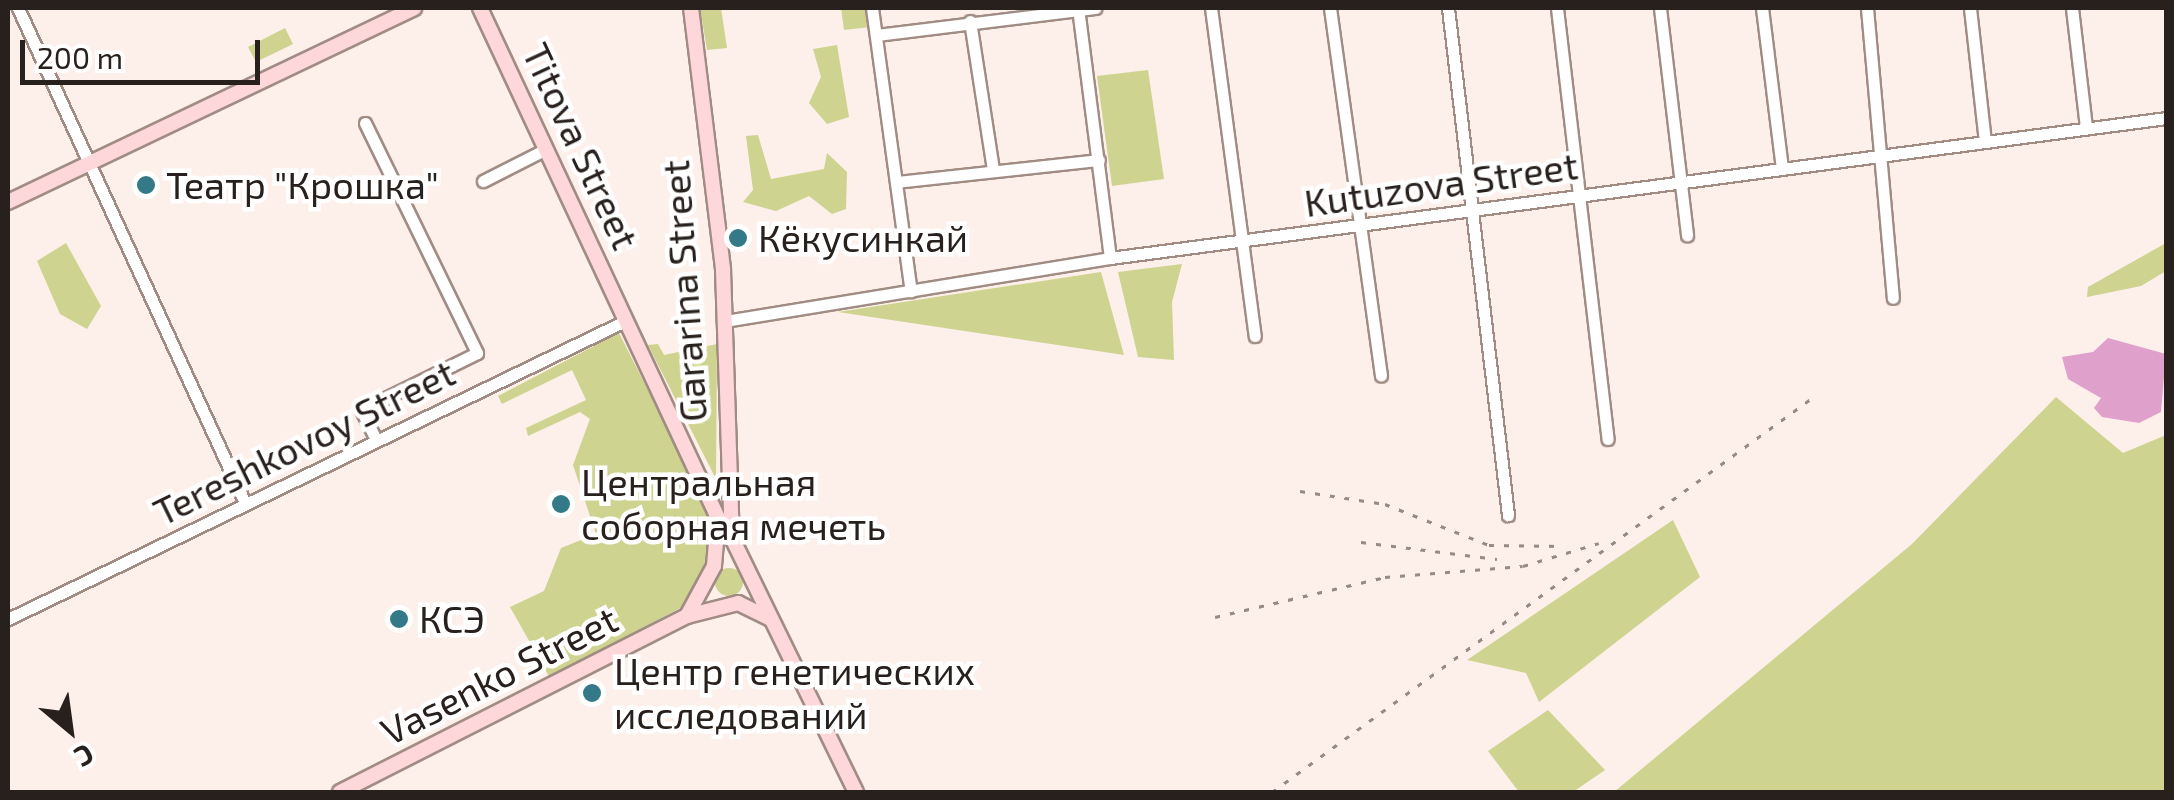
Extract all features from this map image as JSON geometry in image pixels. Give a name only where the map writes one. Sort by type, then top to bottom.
[{"type":"main road","points":[[8,202],[414,8]]},
{"type":"main road","name":"Titova Street","points":[[480,8],[699,474],[720,539]]},
{"type":"main road","name":"Gararina Street","points":[[691,8],[725,321],[729,507],[748,572]]},
{"type":"main road","points":[[699,474],[718,485],[728,474]]},
{"type":"main road","points":[[729,507],[714,566],[748,572]]},
{"type":"main road","name":"Vasenko Street","points":[[687,616],[707,587],[714,566]]},
{"type":"main road","points":[[732,604],[748,572]]},
{"type":"main road","points":[[748,572],[856,792]]},
{"type":"main road","points":[[707,587],[732,604],[771,619]]},
{"type":"main road","name":"Vasenko Street","points":[[340,792],[687,616],[732,604]]},
{"type":"street","points":[[18,8],[245,503]]},
{"type":"street","points":[[872,8],[911,292]]},
{"type":"street","points":[[1078,8],[1110,258]]},
{"type":"street","points":[[876,35],[1096,8]]},
{"type":"street","points":[[1212,8],[1255,336]]},
{"type":"street","points":[[1330,8],[1381,375]]},
{"type":"street","points":[[1448,8],[1508,515]]},
{"type":"street","points":[[1557,8],[1608,439]]},
{"type":"street","points":[[1660,8],[1688,234]]},
{"type":"street","points":[[1762,8],[1782,169]]},
{"type":"street","points":[[1866,8],[1892,298]]},
{"type":"street","points":[[1970,8],[1985,141]]},
{"type":"street","points":[[2072,8],[2086,128]]},
{"type":"street","points":[[970,22],[993,170]]},
{"type":"street","name":"Kutuzova Street","points":[[725,321],[1110,258],[1881,159],[1985,141],[2166,118]]},
{"type":"street","points":[[365,123],[477,353],[361,410],[376,440]]},
{"type":"street","points":[[483,180],[546,149]]},
{"type":"street","points":[[896,182],[1099,160]]},
{"type":"street","name":"Tereshkovoy Street","points":[[8,619],[627,320]]},
{"type":"green space","points":[[700,8],[721,8],[727,48],[707,50]]},
{"type":"green space","points":[[841,8],[867,8],[870,27],[844,30]]},
{"type":"green space","points":[[285,28],[293,44],[256,62],[248,47]]},
{"type":"green space","points":[[837,45],[849,117],[827,124],[809,103],[821,77],[813,49]]},
{"type":"green space","points":[[1148,70],[1164,179],[1112,186],[1097,76]]},
{"type":"green space","points":[[758,135],[771,179],[824,169],[827,153],[847,172],[846,209],[832,214],[809,196],[776,211],[743,202],[753,190],[746,136]]},
{"type":"green space","points":[[66,243],[101,306],[87,329],[60,314],[37,261]]},
{"type":"green space","points":[[2166,243],[2166,271],[2141,286],[2087,297],[2088,287]]},
{"type":"green space","points":[[1182,264],[1172,302],[1174,360],[1138,357],[1118,272]]},
{"type":"green space","points":[[1101,272],[1124,355],[838,312]]},
{"type":"green space","points":[[619,333],[708,509],[712,550],[693,601],[550,678],[510,607],[544,591],[561,548],[596,534],[573,465],[590,419],[580,412],[528,436],[526,428],[586,400],[572,370],[502,404],[498,396]]},
{"type":"green space","points":[[658,344],[664,355],[717,344],[716,479],[648,345]]},
{"type":"green space","points":[[2056,397],[2123,453],[2166,435],[2166,792],[1614,792],[1912,544]]},
{"type":"green space","points":[[1673,520],[1700,577],[1539,702],[1526,673],[1467,660]]},
{"type":"green space","points":[[729,568],[739,572],[743,582],[739,592],[729,596],[719,592],[715,582],[719,572]]},
{"type":"green space","points":[[1548,710],[1605,770],[1573,792],[1519,792],[1488,751]]},
{"type":"shaded area","points":[[2108,338],[2166,354],[2161,412],[2139,423],[2102,417],[2094,408],[2101,398],[2068,379],[2062,357],[2093,352]]},
{"type":"railway","points":[[1272,792],[1816,395]]},
{"type":"railway","points":[[1300,491],[1385,504],[1489,545],[1564,546]]},
{"type":"railway","points":[[1361,542],[1497,559]]},
{"type":"railway","points":[[1215,617],[1385,577],[1523,566],[1599,543]]},
{"type":"place","name":"Театр \"Крошка\"","points":[[146,185]]},
{"type":"place","name":"Кёкусинкай","points":[[738,238]]},
{"type":"place","name":"Центральная соборная мечеть","points":[[561,504]]},
{"type":"place","name":"КСЭ","points":[[399,619]]},
{"type":"place","name":"Центр генетических исследований","points":[[592,693]]}]
